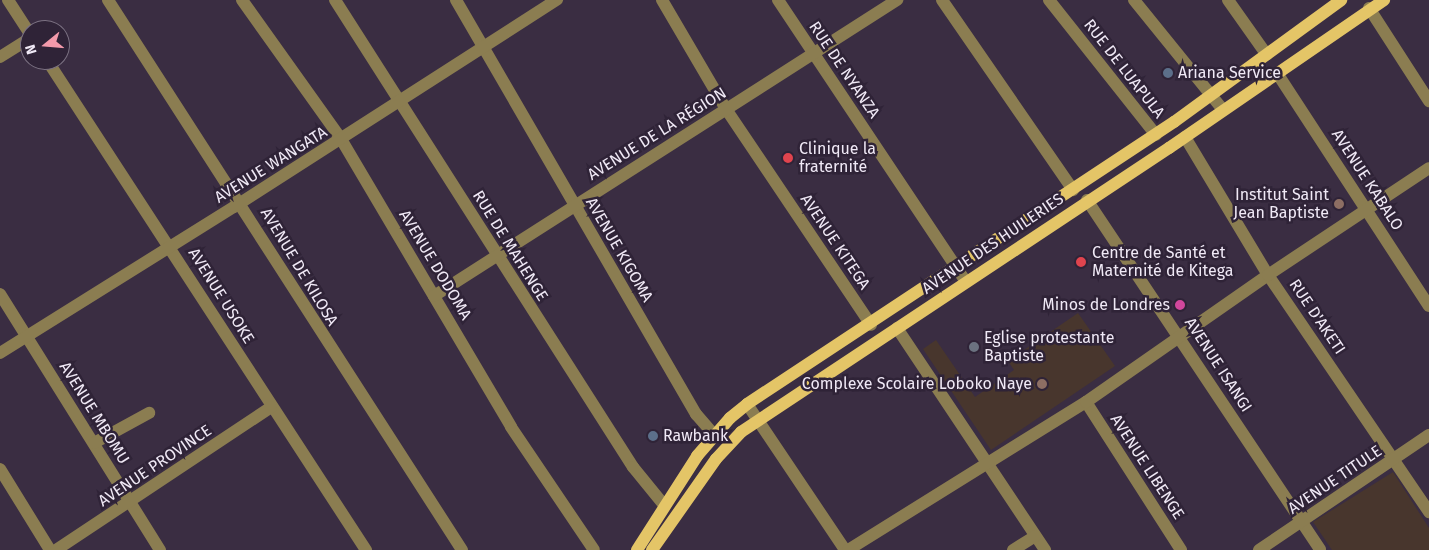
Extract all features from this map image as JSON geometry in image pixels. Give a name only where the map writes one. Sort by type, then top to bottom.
[{"type":"main road","name":"AVENUE DES HUILERIES","points":[[652,550],[720,453],[741,432],[1184,137],[1369,8],[1384,0]]},
{"type":"main road","name":"AVENUE DES HUILERIES","points":[[637,550],[664,505],[714,435],[747,404],[871,325],[1212,96],[1334,2]]},
{"type":"street","points":[[8,0],[21,20]]},
{"type":"street","name":"AVENUE DE KILOSA","points":[[108,0],[241,203],[312,320],[462,550]]},
{"type":"street","name":"AVENUE DODOMA","points":[[242,0],[341,139],[511,427],[594,550]]},
{"type":"street","name":"RUE DE MAHENGE","points":[[335,0],[633,467],[664,505]]},
{"type":"street","name":"AVENUE KIGOMA","points":[[456,0],[485,45],[574,205],[696,414],[714,435]]},
{"type":"street","name":"AVENUE WANGATA","points":[[0,353],[241,203],[557,0]]},
{"type":"street","name":"AVENUE KITEGA","points":[[662,0],[726,109],[871,325]]},
{"type":"street","name":"RUE DE NYANZA","points":[[778,0],[966,282]]},
{"type":"street","name":"AVENUE DE LA RÉGION","points":[[434,296],[574,205],[815,55],[897,0]]},
{"type":"street","points":[[942,0],[1073,190]]},
{"type":"street","name":"RUE DE LUAPULA","points":[[1049,0],[1156,134]]},
{"type":"street","points":[[1134,0],[1223,110]]},
{"type":"street","points":[[1228,0],[1267,55]]},
{"type":"street","points":[[1369,8],[1429,101]]},
{"type":"street","points":[[0,57],[20,44]]},
{"type":"street","name":"AVENUE USOKE","points":[[54,70],[171,246],[271,407],[366,550]]},
{"type":"street","name":"AVENUE KABALO","points":[[1276,73],[1429,306]]},
{"type":"street","name":"RUE D'AKETI","points":[[1184,137],[1268,275],[1429,512]]},
{"type":"street","points":[[747,404],[846,550],[1086,402],[1182,338],[1268,275],[1429,168]]},
{"type":"street","name":"AVENUE ISANGI","points":[[1087,200],[1182,338],[1320,550]]},
{"type":"street","name":"AVENUE MBOMU","points":[[0,294],[160,550]]},
{"type":"street","points":[[897,328],[1045,550]]},
{"type":"street","name":"AVENUE LIBENGE","points":[[1086,402],[1181,550]]},
{"type":"street","name":"AVENUE PROVINCE","points":[[56,550],[130,503],[271,407]]},
{"type":"street","points":[[94,443],[149,413]]},
{"type":"street","name":"AVENUE TITULE","points":[[1258,550],[1395,460],[1429,435]]},
{"type":"street","points":[[0,469],[50,550]]},
{"type":"street","points":[[1013,550],[1035,536]]},
{"type":"shaded area","name":"Complexe Scolaire Loboko Naye","points":[[1078,313],[1115,366],[991,450],[923,349],[936,340],[975,397],[1014,370],[1008,361]]},
{"type":"shaded area","points":[[1393,472],[1429,528],[1429,550],[1332,550],[1313,522]]},
{"type":"place","name":"Ariana Service","points":[[1168,73]]},
{"type":"place","name":"Clinique la fraternité","points":[[788,158]]},
{"type":"place","name":"Institut Saint Jean Baptiste","points":[[1339,204]]},
{"type":"place","name":"Centre de Santé et Maternité de Kitega","points":[[1081,262]]},
{"type":"place","name":"Minos de Londres","points":[[1180,305]]},
{"type":"place","name":"Eglise protestante Baptiste","points":[[974,347]]},
{"type":"place","name":"Complexe Scolaire Loboko Naye","points":[[1042,384]]},
{"type":"place","name":"Rawbank","points":[[653,436]]}]
